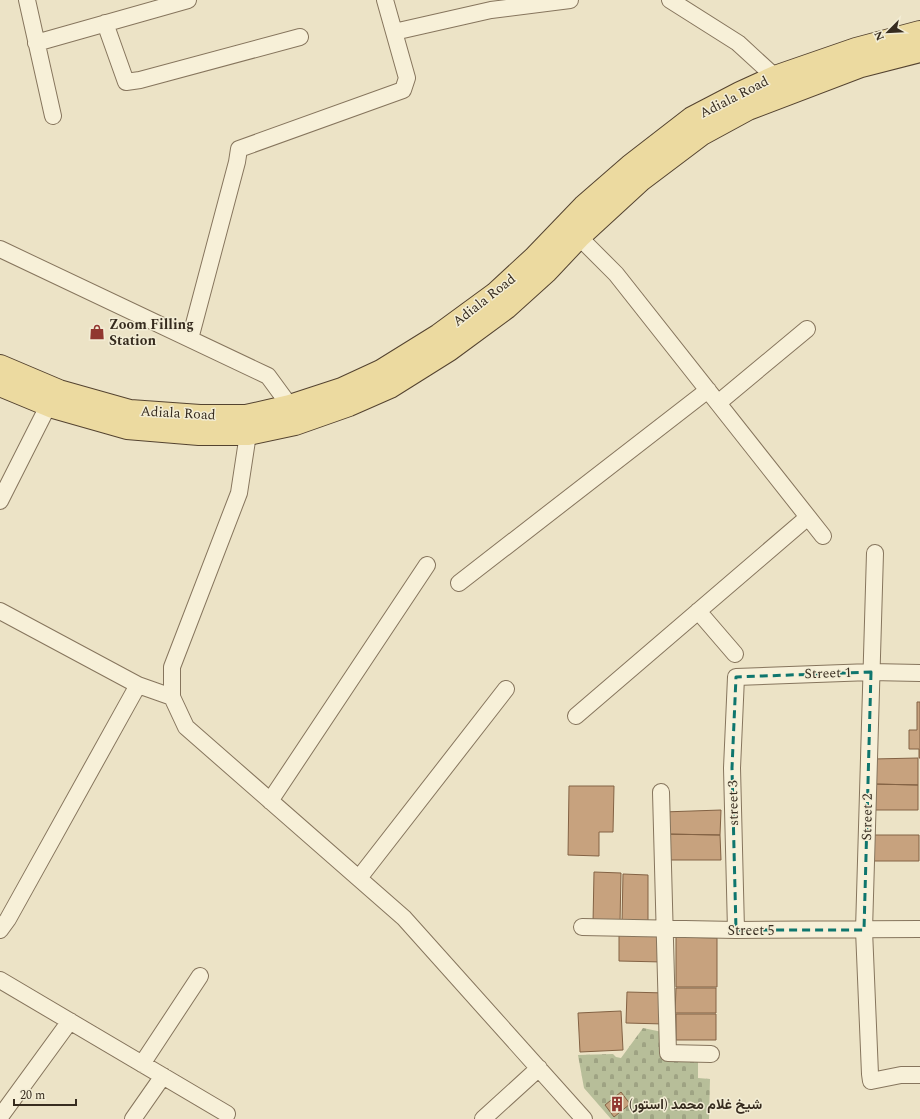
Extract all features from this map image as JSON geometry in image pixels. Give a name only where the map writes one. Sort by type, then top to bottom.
[{"type":"main road","name":"Adiala Road","points":[[0,366],[59,390],[130,411],[200,416],[246,416],[290,406],[342,388],[381,371],[439,335],[495,294],[534,258],[584,206],[630,166],[692,118],[740,93],[776,77],[856,49],[920,32]]},
{"type":"main road","name":"Adiala Road","points":[[0,384],[48,406],[127,428],[199,434],[248,434],[295,424],[349,405],[390,387],[449,350],[506,308],[547,271],[579,237],[641,180],[702,134],[748,109],[854,69],[920,51]]},
{"type":"street","points":[[27,0],[53,116]]},
{"type":"street","points":[[36,43],[188,0]]},
{"type":"street","points":[[190,339],[237,162],[239,149],[403,90],[407,78],[385,0]]},
{"type":"street","points":[[394,32],[491,10],[570,0]]},
{"type":"street","points":[[670,0],[738,43],[776,77]]},
{"type":"street","points":[[105,23],[126,82],[140,80],[300,37]]},
{"type":"street","points":[[579,237],[616,274],[823,536]]},
{"type":"street","points":[[0,249],[268,376],[290,406]]},
{"type":"street","points":[[718,403],[807,329]]},
{"type":"street","points":[[459,582],[708,390]]},
{"type":"street","points":[[0,501],[48,406]]},
{"type":"street","points":[[248,434],[239,493],[172,667],[172,697],[186,727],[404,918],[584,1119]]},
{"type":"street","points":[[576,716],[808,517]]},
{"type":"street","name":"Street 2","points":[[875,553],[864,930],[871,1081],[901,1075],[920,1075]]},
{"type":"street","points":[[270,800],[427,566]]},
{"type":"street","points":[[0,611],[138,686],[172,697]]},
{"type":"street","points":[[698,612],[735,654]]},
{"type":"street","name":"Street 1","points":[[736,677],[871,672],[920,673]]},
{"type":"street","name":"street 3","points":[[736,677],[732,768],[736,930]]},
{"type":"street","points":[[3,921],[138,686]]},
{"type":"street","points":[[359,878],[506,688]]},
{"type":"street","points":[[661,792],[668,1053],[711,1054]]},
{"type":"street","name":"Street 5","points":[[582,927],[736,930],[920,929]]},
{"type":"street","points":[[142,1064],[200,976]]},
{"type":"street","points":[[0,980],[227,1114]]},
{"type":"street","points":[[0,1117],[70,1021]]},
{"type":"street","points":[[483,1119],[539,1068]]},
{"type":"street","points":[[133,1119],[163,1076]]},
{"type":"highlighted area","points":[[871,672],[864,930],[736,930],[732,768],[736,677]]},
{"type":"green space","points":[[643,1028],[662,1032],[661,1059],[698,1061],[698,1078],[710,1079],[709,1119],[611,1119],[584,1088],[578,1055],[613,1054],[616,1057],[621,1058]]},
{"type":"building","points":[[917,702],[920,702],[920,758],[919,749],[909,749],[909,730],[917,730]]},
{"type":"building","points":[[918,758],[918,785],[873,784],[873,759]]},
{"type":"building","points":[[873,784],[918,785],[918,810],[870,810]]},
{"type":"building","points":[[569,786],[614,786],[613,832],[599,832],[599,856],[568,855]]},
{"type":"building","points":[[721,810],[720,835],[664,834],[663,812]]},
{"type":"building","points":[[664,834],[720,835],[721,860],[664,860]]},
{"type":"building","points":[[873,835],[919,835],[919,861],[873,861]]},
{"type":"building","points":[[594,872],[621,873],[620,923],[593,923]]},
{"type":"building","points":[[623,874],[648,875],[648,923],[622,923]]},
{"type":"building","points":[[663,931],[663,962],[619,961],[619,932]]},
{"type":"building","points":[[676,937],[717,938],[717,987],[676,987]]},
{"type":"building","points":[[676,988],[716,988],[716,1013],[675,1013]]},
{"type":"building","points":[[627,992],[665,993],[664,1024],[626,1023]]},
{"type":"building","points":[[621,1011],[623,1050],[580,1052],[578,1013]]},
{"type":"building","points":[[676,1014],[716,1014],[716,1040],[676,1040]]},
{"type":"building","name":"شیخ غلام محمد (استور)","points":[[621,1092],[630,1104],[614,1117],[605,1105]]},
{"type":"place","name":"Zoom Filling Station","points":[[97,332]]},
{"type":"place","name":"شیخ غلام محمد (استور)","points":[[617,1104]]}]
